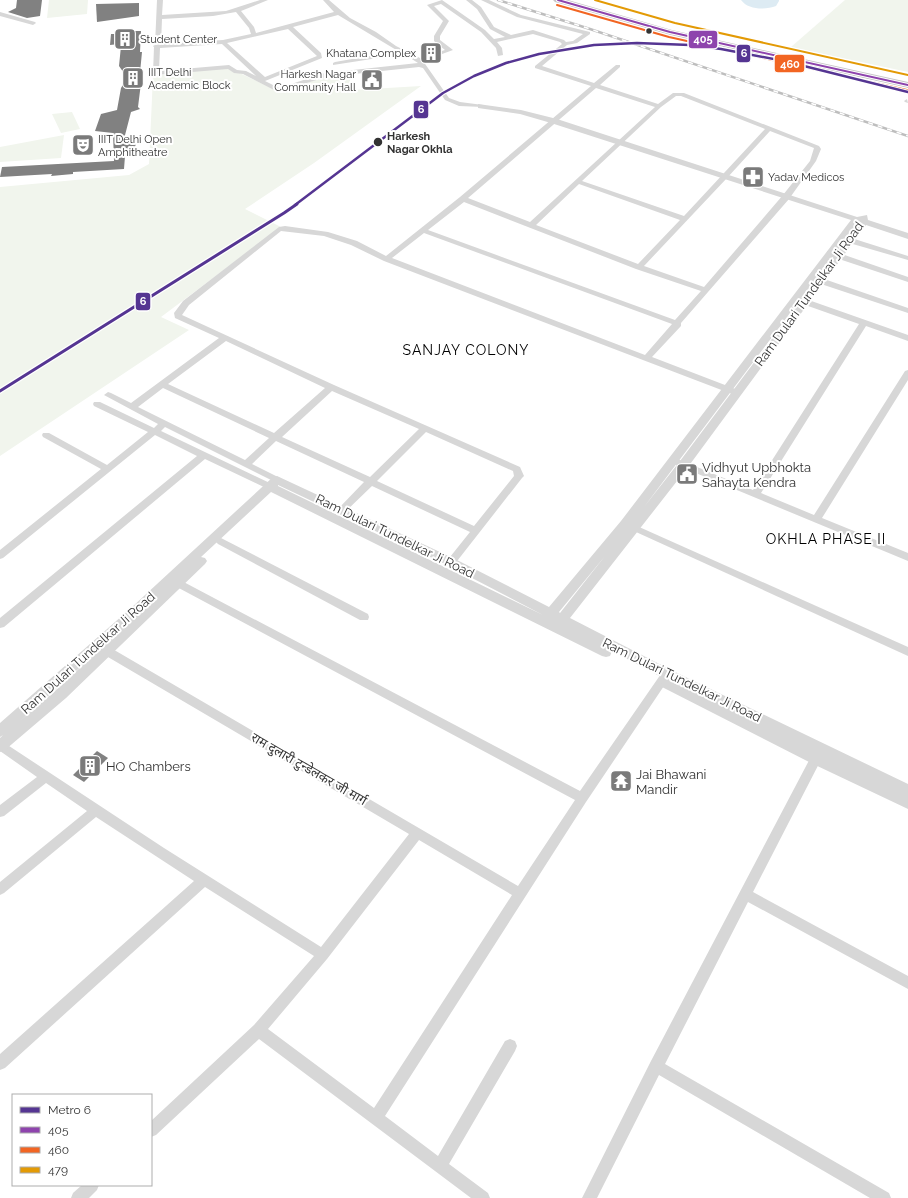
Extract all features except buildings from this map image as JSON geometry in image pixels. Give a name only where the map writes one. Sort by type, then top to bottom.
[{"type":"highway","points":[[558,0],[670,32],[908,85]]},
{"type":"highway","points":[[577,0],[674,28],[908,80]]},
{"type":"street","points":[[160,0],[156,46],[156,73],[228,67],[236,72],[246,73],[254,71]]},
{"type":"street","points":[[159,17],[216,15],[238,11],[266,0]]},
{"type":"street","points":[[326,0],[337,13],[347,20],[373,32],[422,63],[447,99],[460,104],[521,112],[555,119],[908,236]]},
{"type":"street","points":[[469,0],[479,8],[492,28],[510,37]]},
{"type":"street","points":[[484,0],[519,16],[584,31],[588,34],[575,42],[566,44],[537,67],[659,106]]},
{"type":"street","points":[[246,73],[278,90],[325,75],[422,63],[450,50],[437,41],[437,36],[446,21],[430,5],[444,2],[457,14],[483,31],[493,41],[500,51],[500,55]]},
{"type":"street","points":[[238,11],[252,28],[254,35]]},
{"type":"street","points":[[156,46],[223,42],[337,13]]},
{"type":"street","points":[[0,14],[33,23]]},
{"type":"street","points":[[223,42],[262,78],[266,79],[320,56],[289,26]]},
{"type":"street","points":[[493,41],[533,32],[562,41],[566,44]]},
{"type":"street","points":[[335,64],[404,52]]},
{"type":"street","points":[[387,259],[463,199],[618,66]]},
{"type":"street","points":[[531,225],[659,106],[673,95],[682,94],[815,145],[818,149],[813,161],[788,195],[678,324],[647,358]]},
{"type":"street","points":[[639,267],[727,175],[769,128]]},
{"type":"street","points":[[579,182],[685,219]]},
{"type":"street","points":[[463,199],[639,267],[707,290]]},
{"type":"street","points":[[861,220],[908,231]]},
{"type":"street","name":"Ram Dulari Tundelkar Ji Road","points":[[553,621],[630,526],[684,464],[733,391],[861,220]]},
{"type":"street","points":[[451,562],[519,476],[519,472],[514,467],[331,387],[180,318],[178,313],[186,304],[281,228],[326,234],[354,243],[387,259],[733,391]]},
{"type":"street","points":[[424,230],[678,324]]},
{"type":"street","points":[[846,239],[908,258]]},
{"type":"street","points":[[834,255],[908,280]]},
{"type":"street","name":"Ram Dulari Tundelkar Ji Road","points":[[801,300],[821,280],[834,255]]},
{"type":"street","points":[[821,280],[908,311]]},
{"type":"street","points":[[801,300],[908,338]]},
{"type":"street","points":[[755,494],[864,322]]},
{"type":"street","points":[[132,408],[225,338]]},
{"type":"street","points":[[816,519],[905,384],[908,373]]},
{"type":"street","points":[[163,385],[475,530]]},
{"type":"street","points":[[246,464],[331,387]]},
{"type":"street","name":"Ram Dulari Tundelkar Ji Road","points":[[630,526],[673,460],[733,391]]},
{"type":"street","points":[[108,395],[246,464],[277,485]]},
{"type":"street","points":[[97,404],[204,455],[277,485]]},
{"type":"street","points":[[2,551],[164,424]]},
{"type":"street","points":[[341,511],[425,428]]},
{"type":"street","points":[[46,435],[108,469]]},
{"type":"street","points":[[0,624],[204,455]]},
{"type":"street","points":[[673,460],[908,557]]},
{"type":"street","name":"Ram Dulari Tundelkar Ji Road","points":[[277,485],[341,511],[451,562],[553,621]]},
{"type":"street","name":"Ram Dulari Tundelkar Ji Road","points":[[0,731],[102,648],[178,583],[277,485]]},
{"type":"street","name":"Ram Dulari Tundelkar Ji Road","points":[[277,485],[818,754],[908,803]]},
{"type":"street","name":"Ram Dulari Tundelkar Ji Road","points":[[0,746],[61,694],[102,648],[277,485]]},
{"type":"street","points":[[630,526],[908,652]]},
{"type":"street","points":[[221,542],[364,617]]},
{"type":"street","points":[[178,583],[582,798]]},
{"type":"street","name":"राम दुलारी टुन्डेलकर जी मार्ग","points":[[102,648],[522,894]]},
{"type":"street","points":[[375,1118],[522,894],[582,798],[665,677]]},
{"type":"street","points":[[0,746],[203,880],[323,954]]},
{"type":"street","points":[[589,1198],[818,754]]},
{"type":"street","name":"Ram Dulari Tundelkar Ji Road","points":[[818,754],[908,791]]},
{"type":"street","points":[[0,812],[45,777]]},
{"type":"street","points":[[0,889],[96,810]]},
{"type":"street","points":[[152,1129],[259,1030],[323,954],[417,833]]},
{"type":"street","points":[[0,1063],[203,880]]},
{"type":"street","points":[[746,894],[908,983]]},
{"type":"street","points":[[259,1030],[483,1198]]},
{"type":"street","points":[[440,1166],[510,1046]]},
{"type":"street","points":[[656,1066],[884,1198]]},
{"type":"street","points":[[78,1198],[91,1186]]},
{"type":"shaded area","points":[[49,0],[88,0],[87,14],[47,18]]},
{"type":"shaded area","points":[[741,0],[779,1],[776,6],[757,8],[748,6]]},
{"type":"shaded area","points":[[845,0],[908,0],[908,72],[791,47]]},
{"type":"shaded area","points":[[227,67],[282,93],[325,76],[348,74],[353,90],[421,86],[314,163],[245,209],[281,227],[161,317],[189,330],[0,456],[0,187],[129,175],[149,164],[153,76]]},
{"type":"shaded area","points":[[72,112],[80,129],[61,133],[52,114]]},
{"type":"shaded area","points":[[64,135],[61,158],[0,162],[0,147]]},
{"type":"railway","points":[[498,0],[590,29],[908,136]]},
{"type":"metro line","name":"6","points":[[0,391],[284,213],[443,93],[474,76],[506,63],[539,54],[594,45],[637,43],[690,45],[721,49],[784,61],[908,92]]},
{"type":"transit line","name":"405","points":[[558,0],[670,32],[908,85]]},
{"type":"transit line","name":"479","points":[[595,0],[675,23],[908,75]]},
{"type":"transit line","name":"460","points":[[557,5],[669,37],[907,90]]},
{"type":"place","name":"Student Center","points":[[125,39]]},
{"type":"place","name":"Khatana Complex","points":[[431,53]]},
{"type":"place","name":"IIIT Delhi Academic Block","points":[[133,78]]},
{"type":"place","name":"Harkesh Nagar Community Hall","points":[[372,80]]},
{"type":"place","name":"Harkesh Nagar Okhla","points":[[378,142]]},
{"type":"place","name":"IIIT Delhi Open Amphitheatre","points":[[83,145]]},
{"type":"place","name":"Yadav Medicos","points":[[753,177]]},
{"type":"place","name":"Vidhyut Upbhokta Sahayta Kendra","points":[[687,474]]},
{"type":"place","name":"HO Chambers","points":[[90,766]]},
{"type":"place","name":"Jai Bhawani Mandir","points":[[621,781]]},
{"type":"district","name":"SANJAY COLONY","points":[[466,350]]},
{"type":"district","name":"OKHLA PHASE II","points":[[826,539]]}]
